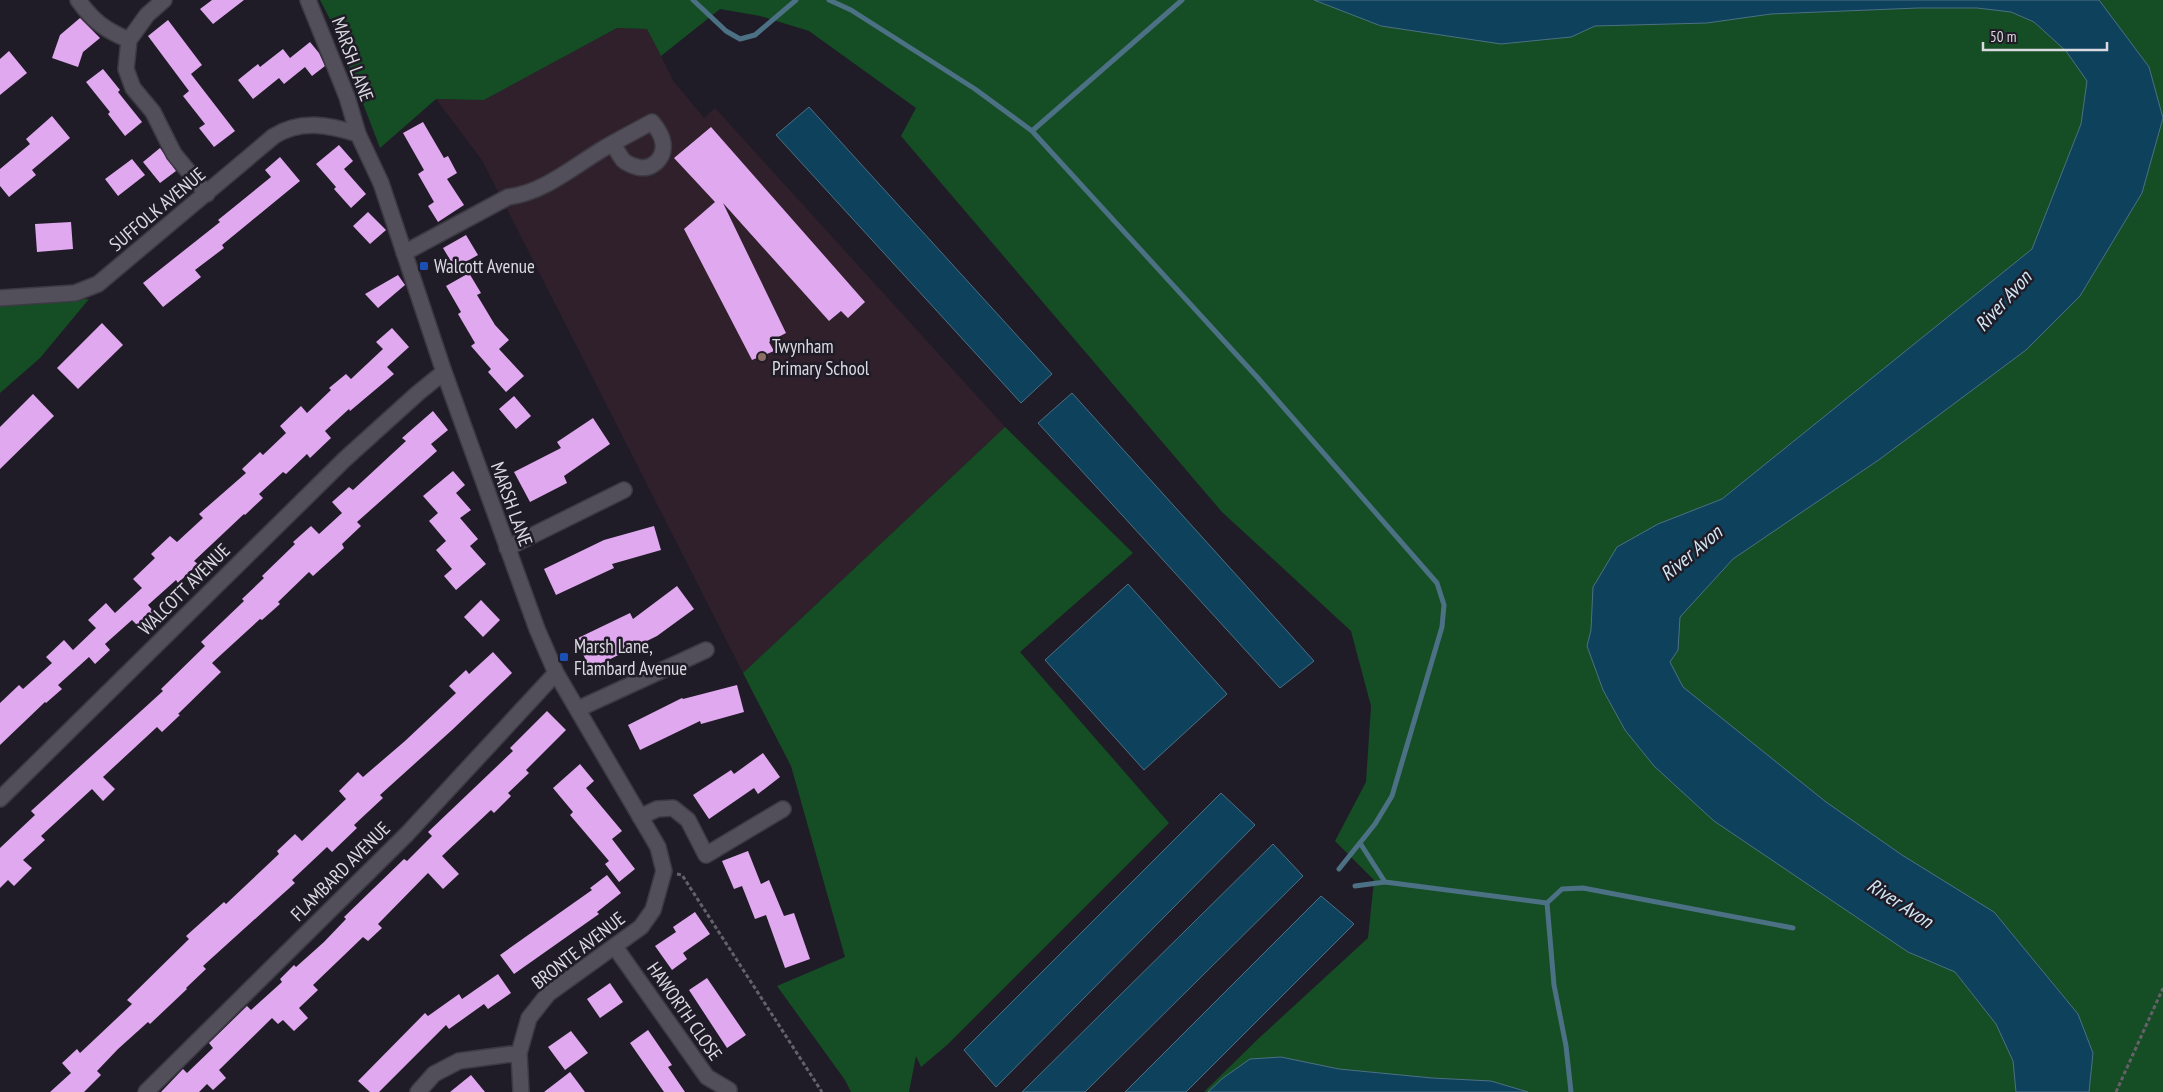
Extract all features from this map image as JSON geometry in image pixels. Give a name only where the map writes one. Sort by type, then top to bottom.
[{"type":"street","points":[[78,0],[91,17],[108,31],[129,40]]},
{"type":"street","points":[[164,0],[147,15],[129,40],[126,60],[128,80],[140,98],[153,112],[174,154],[207,194]]},
{"type":"street","name":"MARSH LANE","points":[[308,0],[347,97],[358,134],[381,184],[444,372],[537,629],[556,673],[658,847],[664,870]]},
{"type":"street","name":"MARSH LANE","points":[[330,125],[358,134]]},
{"type":"street","name":"SUFFOLK AVENUE","points":[[0,298],[74,293],[98,284],[274,136],[294,127],[330,125]]},
{"type":"street","points":[[404,253],[508,197],[524,195],[544,185],[613,143]]},
{"type":"street","name":"WALCOTT AVENUE","points":[[0,799],[345,459],[444,372]]},
{"type":"street","points":[[507,548],[624,490]]},
{"type":"street","points":[[578,709],[706,650]]},
{"type":"street","name":"FLAMBARD AVENUE","points":[[146,1092],[407,834],[556,673]]},
{"type":"street","points":[[640,817],[657,809],[673,808],[688,820],[706,854],[783,810]]},
{"type":"street","name":"BRONTE AVENUE","points":[[521,1092],[520,1053],[528,1018],[548,994],[642,927],[653,910],[664,870]]},
{"type":"street","name":"HAWORTH CLOSE","points":[[615,947],[707,1077],[729,1090]]},
{"type":"street","points":[[418,1092],[434,1074],[459,1061],[520,1053]]},
{"type":"path","points":[[664,870],[682,876],[822,1092]]},
{"type":"path","points":[[2116,1092],[2163,988]]},
{"type":"shaded area","name":"Twynham Primary School","points":[[617,28],[647,29],[674,82],[704,118],[715,108],[1005,427],[743,673],[482,160],[436,99],[484,100]]},
{"type":"green space","points":[[320,0],[2163,0],[2163,1092],[1204,1092],[1258,1039],[1368,938],[1374,880],[1335,841],[1366,782],[1371,706],[1351,631],[1222,512],[901,136],[916,108],[809,31],[760,16],[720,9],[661,56],[647,29],[617,28],[484,100],[436,99],[380,148],[333,25]]},
{"type":"green space","points":[[89,299],[40,358],[0,393],[0,303]]},
{"type":"green space","points":[[1005,427],[1133,553],[1020,652],[1169,823],[947,1045],[921,1067],[916,1056],[909,1092],[851,1092],[845,1080],[777,986],[845,957],[791,766],[743,673]]},
{"type":"water","name":"River Avon","points":[[1314,0],[2099,0],[2149,67],[2163,118],[2142,193],[2080,296],[2026,350],[1880,459],[1733,559],[1680,617],[1678,650],[1670,662],[1683,687],[1826,802],[1902,855],[1994,912],[2078,1014],[2093,1053],[2089,1092],[2016,1092],[2013,1061],[1996,1024],[1955,972],[1908,952],[1714,821],[1654,766],[1625,730],[1603,690],[1587,646],[1591,630],[1593,587],[1617,547],[1658,524],[1722,499],[2032,249],[2081,124],[2087,81],[2066,51],[2034,22],[2011,12],[1977,8],[1918,8],[1771,14],[1707,23],[1595,26],[1571,37],[1501,44],[1381,26]]},
{"type":"water","points":[[809,107],[1052,374],[1021,403],[776,135]]},
{"type":"water","points":[[1072,393],[1314,661],[1280,688],[1038,423]]},
{"type":"water","points":[[1128,584],[1227,694],[1144,770],[1045,660]]},
{"type":"water","points":[[1221,793],[1255,825],[996,1087],[964,1050]]},
{"type":"water","points":[[1273,844],[1303,876],[1085,1092],[1022,1092]]},
{"type":"water","points":[[1321,896],[1354,924],[1186,1092],[1125,1092]]},
{"type":"water","points":[[1281,1057],[1339,1069],[1432,1078],[1491,1081],[1528,1092],[1208,1092],[1223,1078],[1250,1059]]},
{"type":"building","points":[[212,0],[244,0],[213,24],[200,9]]},
{"type":"building","points":[[80,18],[100,38],[83,52],[78,67],[52,58],[60,35]]},
{"type":"building","points":[[168,20],[202,65],[191,74],[235,131],[214,147],[199,128],[205,124],[183,96],[189,91],[148,36]]},
{"type":"building","points":[[310,42],[319,53],[325,66],[312,76],[305,67],[284,84],[279,78],[253,99],[238,80],[258,64],[260,67],[283,49],[290,58]]},
{"type":"building","points":[[9,51],[27,73],[0,95],[0,59]]},
{"type":"building","points":[[103,69],[120,90],[118,92],[142,122],[125,136],[108,114],[110,112],[86,82]]},
{"type":"building","points":[[52,116],[70,138],[32,170],[36,175],[9,197],[0,186],[0,169],[30,144],[26,139]]},
{"type":"building","points":[[423,122],[444,158],[448,156],[457,173],[447,179],[464,205],[438,222],[428,206],[434,202],[418,174],[424,170],[403,133]]},
{"type":"building","name":"Twynham Primary School","points":[[711,127],[865,302],[848,318],[841,311],[829,321],[723,203],[786,333],[769,342],[774,351],[752,360],[684,229],[715,202],[674,158]]},
{"type":"building","points":[[339,145],[353,161],[344,169],[366,194],[351,208],[316,164]]},
{"type":"building","points":[[160,148],[176,171],[160,183],[143,162]]},
{"type":"building","points":[[280,157],[300,181],[222,245],[224,248],[195,270],[201,277],[163,307],[143,283],[220,222],[218,220],[271,177],[265,170]]},
{"type":"building","points":[[132,159],[145,175],[118,196],[105,179]]},
{"type":"building","points":[[368,212],[386,230],[370,244],[353,226]]},
{"type":"building","points":[[71,222],[73,249],[37,252],[35,224]]},
{"type":"building","points":[[466,235],[478,255],[455,268],[443,248]]},
{"type":"building","points":[[469,273],[481,293],[477,295],[495,325],[509,340],[499,349],[524,376],[506,392],[488,372],[491,369],[471,346],[475,343],[458,314],[461,312],[446,286]]},
{"type":"building","points":[[398,275],[405,285],[378,308],[365,294]]},
{"type":"building","points":[[102,323],[123,345],[78,389],[57,368]]},
{"type":"building","points":[[392,328],[409,347],[387,367],[394,374],[350,411],[349,409],[325,431],[331,438],[310,458],[307,454],[286,474],[283,472],[259,494],[263,498],[194,561],[198,564],[178,583],[176,580],[148,605],[154,612],[138,626],[132,620],[105,644],[110,650],[95,664],[89,657],[58,685],[62,689],[45,702],[0,745],[0,703],[19,685],[23,689],[52,663],[46,657],[64,640],[73,650],[96,628],[88,620],[106,603],[115,613],[142,588],[133,579],[155,558],[151,554],[170,536],[177,542],[203,518],[199,514],[246,473],[242,469],[260,452],[263,455],[286,433],[280,426],[301,406],[307,413],[331,390],[329,388],[346,374],[351,379],[383,349],[376,342]]},
{"type":"building","points":[[33,394],[54,416],[0,469],[0,427]]},
{"type":"building","points":[[514,396],[531,416],[516,429],[499,409]]},
{"type":"building","points":[[433,411],[448,430],[431,444],[437,451],[357,522],[361,526],[342,544],[344,548],[313,576],[309,572],[278,602],[280,604],[262,620],[260,619],[212,663],[221,672],[178,714],[180,715],[162,732],[157,727],[103,777],[115,789],[103,801],[92,789],[41,836],[45,840],[23,860],[32,868],[14,886],[8,880],[0,888],[0,848],[35,815],[31,811],[163,691],[161,689],[205,646],[201,642],[244,601],[242,599],[264,578],[262,576],[295,544],[293,542],[311,526],[319,534],[342,513],[332,502],[349,487],[353,490],[406,441],[402,438]]},
{"type":"building","points":[[593,418],[610,444],[564,476],[567,483],[530,502],[514,472],[561,448],[557,442]]},
{"type":"building","points":[[453,471],[465,485],[456,493],[471,510],[460,518],[478,539],[470,546],[486,564],[456,590],[444,576],[452,569],[436,550],[446,541],[429,521],[438,513],[423,496]]},
{"type":"building","points":[[654,526],[661,550],[612,564],[614,568],[556,595],[544,569],[604,540]]},
{"type":"building","points":[[677,586],[694,609],[657,636],[590,669],[576,639],[630,613],[633,619]]},
{"type":"building","points":[[481,600],[500,620],[483,637],[464,617]]},
{"type":"building","points":[[493,652],[512,673],[380,795],[383,798],[354,825],[357,828],[332,852],[327,847],[292,880],[295,883],[203,966],[206,969],[187,989],[150,1024],[148,1022],[118,1049],[97,1071],[101,1075],[84,1092],[50,1092],[71,1073],[62,1063],[77,1049],[80,1053],[132,1004],[127,1000],[189,939],[186,936],[224,902],[226,904],[279,854],[277,851],[295,834],[302,841],[346,799],[339,791],[358,772],[363,777],[405,741],[456,693],[449,686],[466,670],[469,674]]},
{"type":"building","points":[[737,685],[744,712],[701,724],[700,721],[640,750],[628,725],[682,698]]},
{"type":"building","points":[[547,711],[566,730],[526,770],[529,773],[508,793],[511,796],[494,813],[491,810],[442,856],[459,874],[443,889],[428,873],[378,924],[382,928],[368,941],[363,937],[313,985],[318,990],[299,1008],[308,1018],[294,1031],[283,1020],[278,1024],[272,1018],[219,1070],[226,1078],[213,1090],[207,1084],[199,1092],[161,1092],[183,1069],[187,1073],[213,1048],[209,1043],[247,1006],[251,1010],[282,982],[280,979],[294,965],[296,967],[324,942],[346,919],[344,917],[404,859],[407,861],[432,836],[428,832],[513,751],[510,748]]},
{"type":"building","points":[[763,753],[780,777],[758,794],[754,788],[709,819],[693,795],[731,770],[734,774]]},
{"type":"building","points":[[580,764],[594,781],[586,788],[622,831],[612,839],[635,869],[619,882],[605,864],[609,861],[570,815],[573,812],[553,788]]},
{"type":"building","points":[[748,851],[761,884],[769,880],[784,916],[794,913],[810,959],[785,968],[766,915],[755,919],[742,886],[734,889],[722,861]]},
{"type":"building","points":[[607,875],[621,893],[597,912],[599,914],[514,974],[500,955],[592,890],[590,888]]},
{"type":"building","points":[[695,912],[710,934],[683,953],[687,959],[672,970],[655,946],[676,932],[673,927]]},
{"type":"building","points":[[498,974],[511,993],[488,1009],[484,1004],[449,1029],[446,1025],[379,1092],[370,1092],[358,1081],[425,1013],[428,1016],[459,994],[462,999]]},
{"type":"building","points":[[707,978],[746,1035],[727,1048],[689,990]]},
{"type":"building","points":[[610,983],[623,1002],[600,1018],[587,999]]},
{"type":"building","points":[[648,1030],[672,1065],[668,1067],[685,1092],[664,1092],[630,1043]]},
{"type":"building","points":[[571,1031],[588,1053],[565,1070],[548,1047]]},
{"type":"building","points":[[570,1072],[585,1092],[544,1092]]},
{"type":"building","points":[[471,1075],[485,1092],[450,1092]]},
{"type":"waterway","points":[[693,0],[726,31],[740,39],[755,35],[796,0]]},
{"type":"waterway","points":[[829,0],[851,10],[975,89],[1032,131],[1257,377],[1437,583],[1444,605],[1442,627],[1392,796],[1375,824],[1339,869]]},
{"type":"waterway","points":[[1032,131],[1182,0]]},
{"type":"waterway","points":[[1360,843],[1385,882]]},
{"type":"waterway","points":[[1355,886],[1385,882],[1547,903]]},
{"type":"waterway","points":[[1547,903],[1562,889],[1583,888],[1793,928]]},
{"type":"waterway","points":[[1547,903],[1554,985],[1566,1046],[1571,1092]]},
{"type":"place","name":"Walcott Avenue","points":[[424,266]]},
{"type":"place","name":"Twynham Primary School","points":[[762,357]]},
{"type":"place","name":"Marsh Lane, Flambard Avenue","points":[[564,657]]}]
